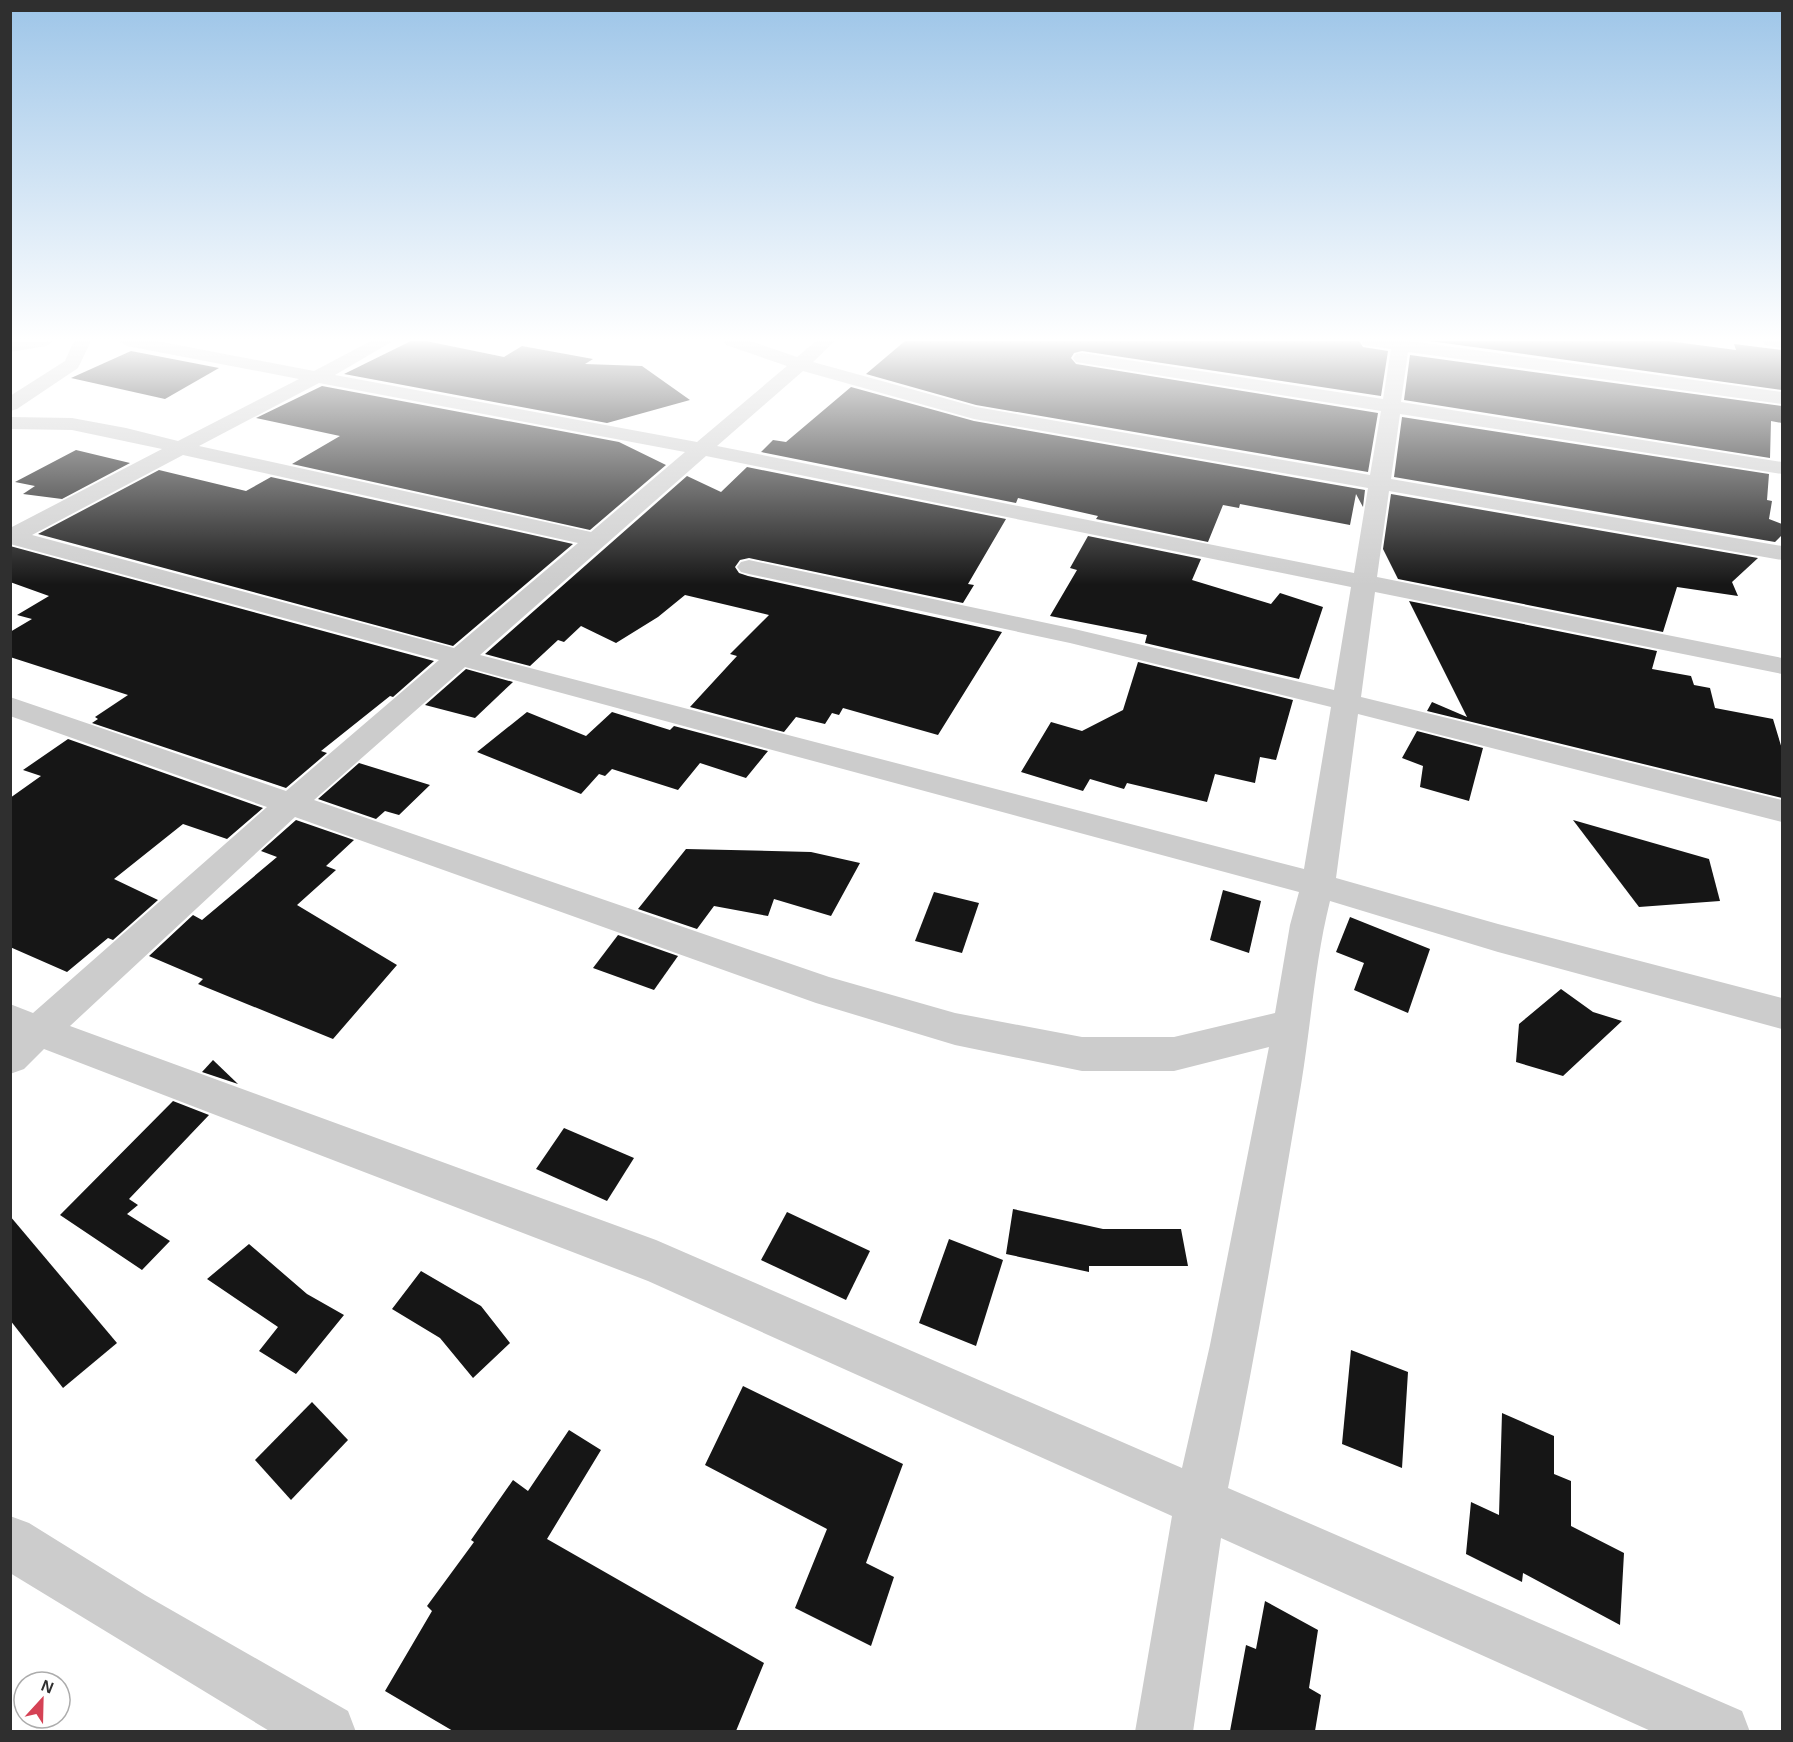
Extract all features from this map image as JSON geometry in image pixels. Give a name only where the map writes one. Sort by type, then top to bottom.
[{"type":"street","points":[[11,536],[230,422]]},
{"type":"street","points":[[556,422],[701,449],[1782,666]]},
{"type":"street","points":[[732,422],[20,1036],[656,1262],[1721,1731]]},
{"type":"street","points":[[1028,422],[1782,553]]},
{"type":"street","points":[[1164,1731],[1200,1501],[1234,1345],[1292,1025],[1307,925],[1318,885],[1389,422]]},
{"type":"street","points":[[1489,422],[1782,468]]},
{"type":"street","points":[[10,423],[72,424],[126,434],[594,540]]},
{"type":"street","points":[[11,536],[457,657],[1318,885],[1498,938],[1782,1014]]},
{"type":"street","points":[[749,567],[1026,625],[1782,811]]},
{"type":"street","points":[[10,706],[829,992],[955,1029],[1082,1054],[1174,1054],[1292,1025]]},
{"type":"street","points":[[10,1542],[126,1614],[327,1731]]},
{"type":"building","points":[[276,422],[514,422],[619,442],[666,465],[590,530],[292,464],[340,436]]},
{"type":"building","points":[[809,422],[981,422],[1365,490],[1363,507],[1356,494],[1350,525],[1240,504],[1239,508],[1223,505],[1208,542],[1096,519],[1098,516],[1018,498],[1016,503],[761,452],[773,440],[786,442]]},
{"type":"building","points":[[1077,422],[1376,422],[1368,472]]},
{"type":"building","points":[[1401,422],[1436,422],[1769,474],[1767,500],[1772,501],[1769,519],[1782,524],[1782,535],[1775,542],[1394,477]]},
{"type":"building","points":[[1545,422],[1771,422],[1770,458]]},
{"type":"building","points":[[76,450],[130,463],[62,499],[23,494],[35,486],[15,482]]},
{"type":"building","points":[[747,467],[1006,519],[968,584],[974,585],[963,603],[749,558],[740,560],[735,567],[739,573],[748,576],[1002,632],[938,735],[843,708],[839,715],[832,713],[825,724],[796,717],[784,732],[690,707],[737,656],[730,654],[769,615],[685,595],[658,617],[616,643],[581,626],[564,642],[558,640],[530,666],[485,654],[687,476],[721,492]]},
{"type":"building","points":[[159,470],[246,491],[271,477],[573,544],[453,646],[38,534]]},
{"type":"building","points":[[1391,494],[1758,558],[1732,582],[1738,596],[1677,587],[1663,632],[1398,579],[1383,549]]},
{"type":"building","points":[[1088,536],[1201,559],[1192,580],[1271,604],[1280,593],[1323,607],[1299,679],[1145,643],[1147,635],[1050,616],[1077,570],[1070,568]]},
{"type":"building","points":[[10,546],[434,661],[393,697],[390,696],[321,751],[327,753],[286,788],[92,723],[98,719],[95,717],[128,695],[10,657],[10,632],[32,619],[17,615],[49,596],[10,582]]},
{"type":"building","points":[[1409,601],[1657,651],[1652,669],[1691,676],[1694,685],[1710,688],[1715,708],[1773,719],[1782,749],[1782,798],[1427,711],[1432,702],[1467,717]]},
{"type":"building","points":[[1138,662],[1293,700],[1276,760],[1260,757],[1255,783],[1215,774],[1207,802],[1127,783],[1124,789],[1090,779],[1083,791],[1021,772],[1051,722],[1082,731],[1123,710]]},
{"type":"building","points":[[466,669],[513,682],[475,718],[425,705]]},
{"type":"building","points":[[527,712],[586,736],[612,712],[670,730],[674,726],[768,751],[746,778],[700,763],[678,790],[612,769],[605,776],[599,774],[581,794],[477,752]]},
{"type":"building","points":[[1417,731],[1483,748],[1469,801],[1420,787],[1423,766],[1402,758]]},
{"type":"building","points":[[68,739],[263,808],[227,839],[183,824],[114,879],[158,900],[113,940],[108,938],[67,972],[10,947],[10,798],[41,776],[23,770]]},
{"type":"building","points":[[359,763],[430,785],[399,815],[385,811],[376,819],[318,799]]},
{"type":"building","points":[[296,820],[354,840],[326,866],[336,870],[297,905],[397,965],[333,1039],[198,984],[203,979],[149,956],[193,915],[202,920],[277,857],[261,851]]},
{"type":"building","points":[[1573,820],[1709,859],[1720,901],[1639,907]]},
{"type":"building","points":[[686,849],[811,852],[860,863],[831,916],[774,899],[768,916],[714,906],[697,929],[638,909]]},
{"type":"building","points":[[1223,890],[1261,901],[1249,953],[1210,940]]},
{"type":"building","points":[[934,892],[979,903],[962,953],[915,941]]},
{"type":"building","points":[[1350,917],[1430,949],[1408,1013],[1354,990],[1364,963],[1336,952]]},
{"type":"building","points":[[618,935],[678,956],[654,990],[593,968]]},
{"type":"building","points":[[1561,989],[1593,1012],[1622,1021],[1563,1076],[1516,1062],[1519,1024]]},
{"type":"building","points":[[213,1060],[238,1084],[202,1072]]},
{"type":"building","points":[[173,1101],[209,1115],[129,1199],[138,1205],[127,1214],[170,1241],[142,1270],[60,1215]]},
{"type":"building","points":[[564,1128],[634,1158],[607,1201],[536,1169]]},
{"type":"building","points":[[1013,1209],[1103,1229],[1181,1229],[1188,1266],[1089,1266],[1089,1272],[1006,1254]]},
{"type":"building","points":[[787,1212],[870,1251],[846,1300],[761,1260]]},
{"type":"building","points":[[10,1216],[117,1343],[63,1388],[10,1320]]},
{"type":"building","points":[[949,1239],[1003,1260],[976,1346],[919,1323]]},
{"type":"building","points":[[249,1244],[307,1294],[344,1315],[296,1374],[259,1351],[278,1327],[207,1279]]},
{"type":"building","points":[[421,1271],[481,1306],[510,1343],[473,1378],[440,1338],[392,1309]]},
{"type":"building","points":[[1351,1350],[1408,1372],[1402,1468],[1342,1444]]},
{"type":"building","points":[[743,1386],[903,1464],[866,1563],[894,1577],[871,1646],[795,1608],[827,1529],[705,1465]]},
{"type":"building","points":[[312,1402],[348,1440],[291,1500],[255,1460]]},
{"type":"building","points":[[1502,1413],[1554,1436],[1554,1474],[1571,1481],[1571,1526],[1624,1553],[1620,1625],[1523,1573],[1522,1582],[1466,1554],[1471,1502],[1499,1515]]},
{"type":"building","points":[[569,1430],[601,1450],[547,1539],[764,1663],[736,1731],[453,1731],[385,1691],[432,1611],[427,1606],[474,1542],[471,1540],[513,1480],[528,1491]]},
{"type":"building","points":[[1265,1601],[1318,1630],[1309,1688],[1321,1695],[1315,1731],[1230,1731],[1246,1645],[1256,1649]]}]
